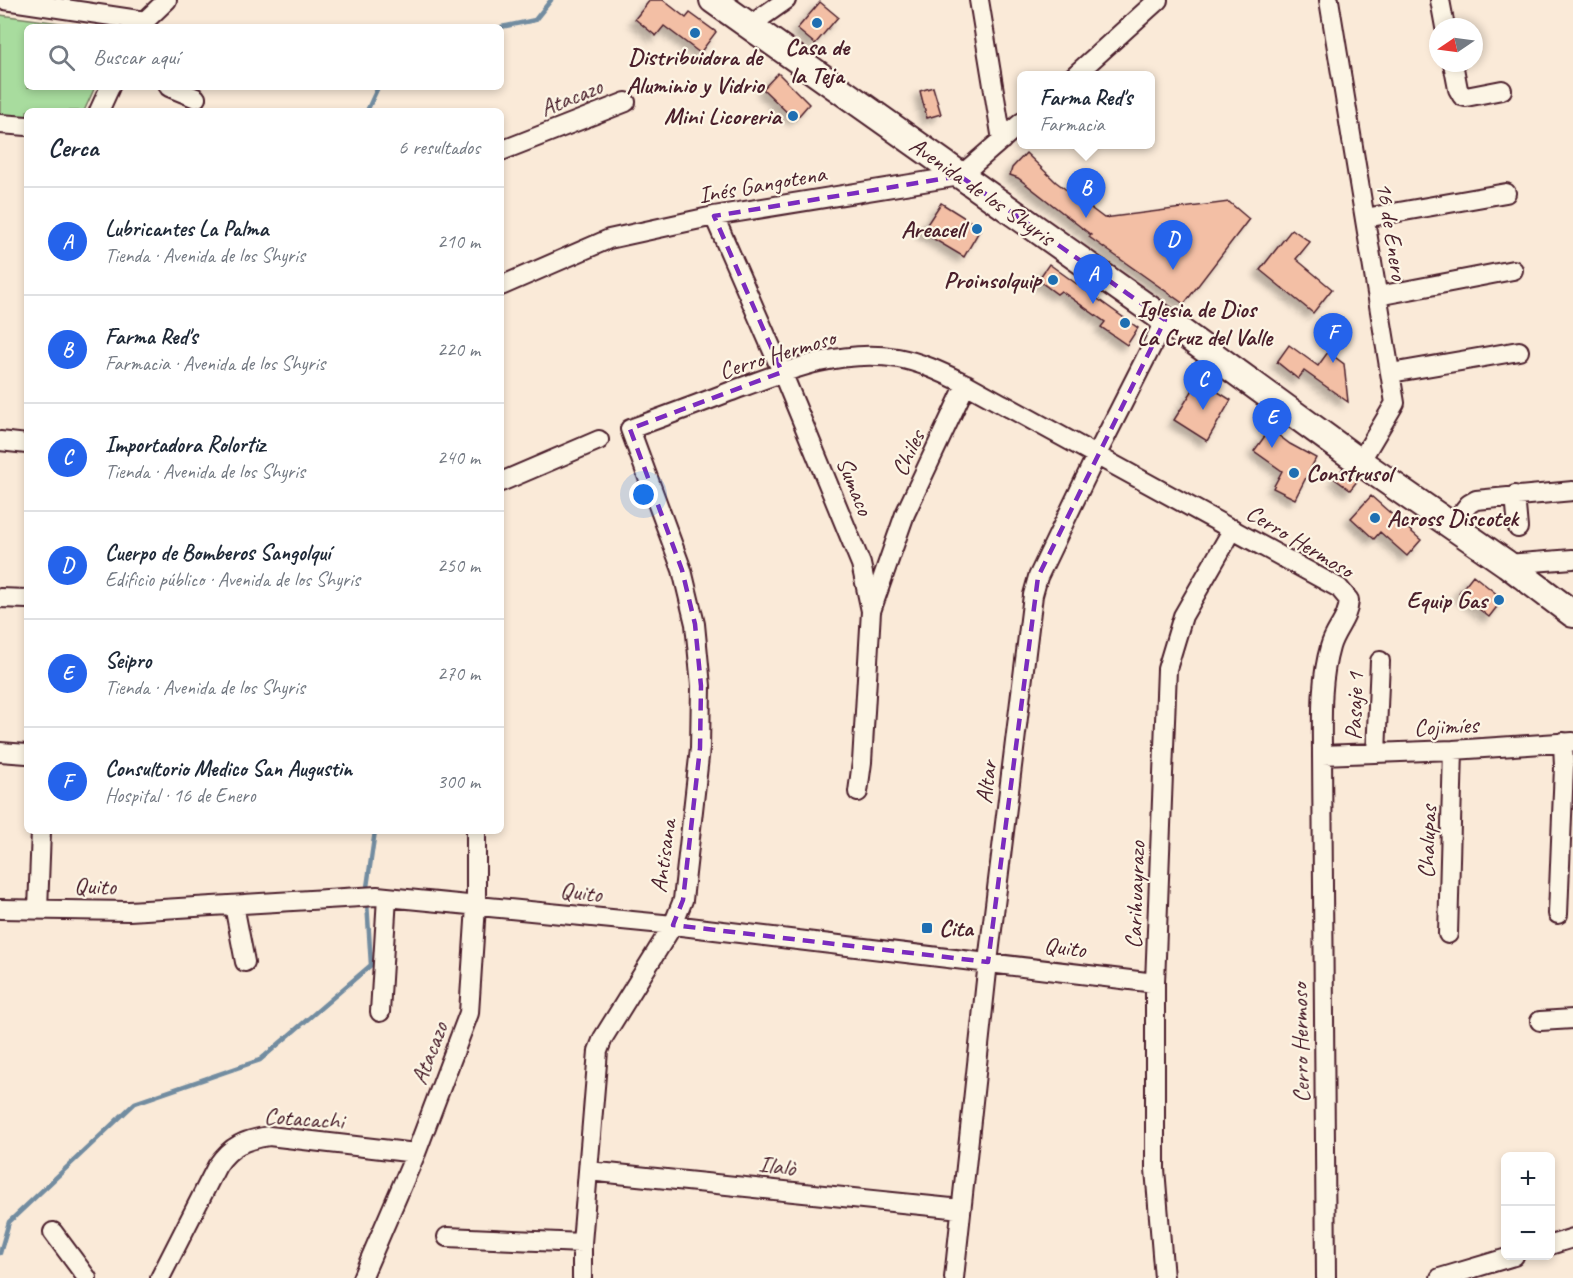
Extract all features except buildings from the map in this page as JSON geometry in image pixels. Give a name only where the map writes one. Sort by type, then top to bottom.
[{"type":"main road","name":"Avenida de los Shyris","points":[[713,0],[1165,320],[1360,462],[1507,564],[1573,614]]},
{"type":"street","points":[[5,0],[144,24],[167,0]]},
{"type":"street","points":[[749,26],[786,0]]},
{"type":"street","points":[[979,0],[1002,140]]},
{"type":"street","points":[[1078,71],[1158,0]]},
{"type":"street","name":"16 de Enero","points":[[1329,0],[1395,403],[1360,462]]},
{"type":"street","points":[[1440,0],[1443,18]]},
{"type":"street","points":[[1455,72],[1458,88],[1462,96],[1466,98],[1502,90]]},
{"type":"street","points":[[100,108],[109,90]]},
{"type":"street","points":[[177,90],[196,98]]},
{"type":"street","name":"Atacazo","points":[[504,150],[626,102]]},
{"type":"street","points":[[0,124],[24,126]]},
{"type":"street","points":[[960,176],[1017,126]]},
{"type":"street","name":"Inés Gangotena","points":[[504,285],[609,238],[714,216],[960,176]]},
{"type":"street","points":[[1365,218],[1506,193]]},
{"type":"street","name":"Sumaco","points":[[714,216],[782,372],[861,564],[871,611],[862,762],[858,792]]},
{"type":"street","points":[[1378,297],[1513,270]]},
{"type":"street","name":"Altar","points":[[954,1278],[988,962],[1033,596],[1038,577],[1095,456],[1165,320]]},
{"type":"street","points":[[1391,374],[1519,351]]},
{"type":"street","name":"Cerro Hermoso","points":[[630,429],[782,372],[843,356],[900,358],[966,384],[1339,588],[1349,600],[1348,612],[1331,645],[1323,682],[1326,1278]]},
{"type":"street","name":"Chiles","points":[[871,611],[906,514],[966,384]]},
{"type":"street","name":"Antisana","points":[[582,1278],[582,1243],[598,1051],[603,1038],[673,925],[683,900],[700,748],[701,686],[695,624],[682,570],[630,429]]},
{"type":"street","points":[[504,481],[599,440]]},
{"type":"street","points":[[0,441],[24,444]]},
{"type":"street","points":[[1452,525],[1469,504],[1476,500],[1573,491]]},
{"type":"street","points":[[1515,495],[1518,528]]},
{"type":"street","name":"Carihuayrazo","points":[[1164,1278],[1155,1169],[1155,983],[1167,669],[1183,616],[1233,529]]},
{"type":"street","points":[[1507,564],[1573,559]]},
{"type":"street","points":[[0,598],[24,599]]},
{"type":"street","name":"Pasaje 1","points":[[1376,753],[1380,661]]},
{"type":"street","points":[[1558,914],[1564,767],[1568,742]]},
{"type":"street","name":"Cojimíes","points":[[1322,755],[1454,750],[1568,742]]},
{"type":"street","name":"Chalupas","points":[[1448,934],[1454,750]]},
{"type":"street","points":[[0,752],[24,754]]},
{"type":"street","points":[[38,909],[41,834]]},
{"type":"street","name":"Atacazo","points":[[362,1278],[416,1153],[470,1013],[476,906],[476,834]]},
{"type":"street","points":[[380,1012],[382,896]]},
{"type":"street","name":"Quito","points":[[0,909],[129,911],[382,896],[673,925],[1155,983]]},
{"type":"street","points":[[234,905],[245,962]]},
{"type":"street","points":[[1540,1021],[1573,1019]]},
{"type":"street","name":"Cotacachi","points":[[160,1278],[217,1166],[225,1154],[237,1145],[251,1139],[269,1136],[416,1153]]},
{"type":"street","name":"Ilalò","points":[[588,1171],[962,1209]]},
{"type":"street","points":[[53,1232],[87,1278]]},
{"type":"street","points":[[447,1237],[582,1243]]},
{"type":"street","points":[[1555,1244],[1573,1238]]},
{"type":"street","points":[[1440,1278],[1501,1260]]},
{"type":"highlighted area","points":[[960,176],[1165,320],[1038,577],[988,962],[673,925],[683,900],[700,748],[701,686],[695,624],[682,570],[630,429],[782,372],[714,216]]},
{"type":"green space","points":[[0,15],[68,24],[24,24],[24,90],[94,90],[85,108],[24,108],[24,120],[0,117]]},
{"type":"waterway","points":[[504,26],[535,20],[551,0]]},
{"type":"waterway","points":[[368,108],[377,90]]},
{"type":"waterway","points":[[366,894],[375,834]]},
{"type":"waterway","points":[[0,1253],[9,1222],[135,1103],[260,1060],[371,965],[367,902]]},
{"type":"place","name":"Casa de la Teja","points":[[817,23]]},
{"type":"place","name":"Distribuidora de Aluminio y Vidrio","points":[[695,33]]},
{"type":"place","name":"Mini Licoreria","points":[[793,116]]},
{"type":"place","name":"Farma Red's","points":[[1086,218]]},
{"type":"place","name":"Areacell","points":[[977,229]]},
{"type":"place","name":"Cuerpo de Bomberos Sangolquí","points":[[1173,270]]},
{"type":"place","name":"Proinsolquip","points":[[1053,280]]},
{"type":"place","name":"Lubricantes La Palma","points":[[1093,304]]},
{"type":"place","name":"Iglesia de Dios La Cruz del Valle","points":[[1125,323]]},
{"type":"place","name":"Consultorio Medico San Augustin","points":[[1333,363]]},
{"type":"place","name":"Importadora Rolortiz","points":[[1203,410]]},
{"type":"place","name":"Seipro","points":[[1272,448]]},
{"type":"place","name":"Construsol","points":[[1294,473]]},
{"type":"place","name":"Across Discotek","points":[[1375,518]]},
{"type":"place","name":"Equip Gas","points":[[1499,600]]},
{"type":"place","name":"Cita","points":[[927,928]]}]
